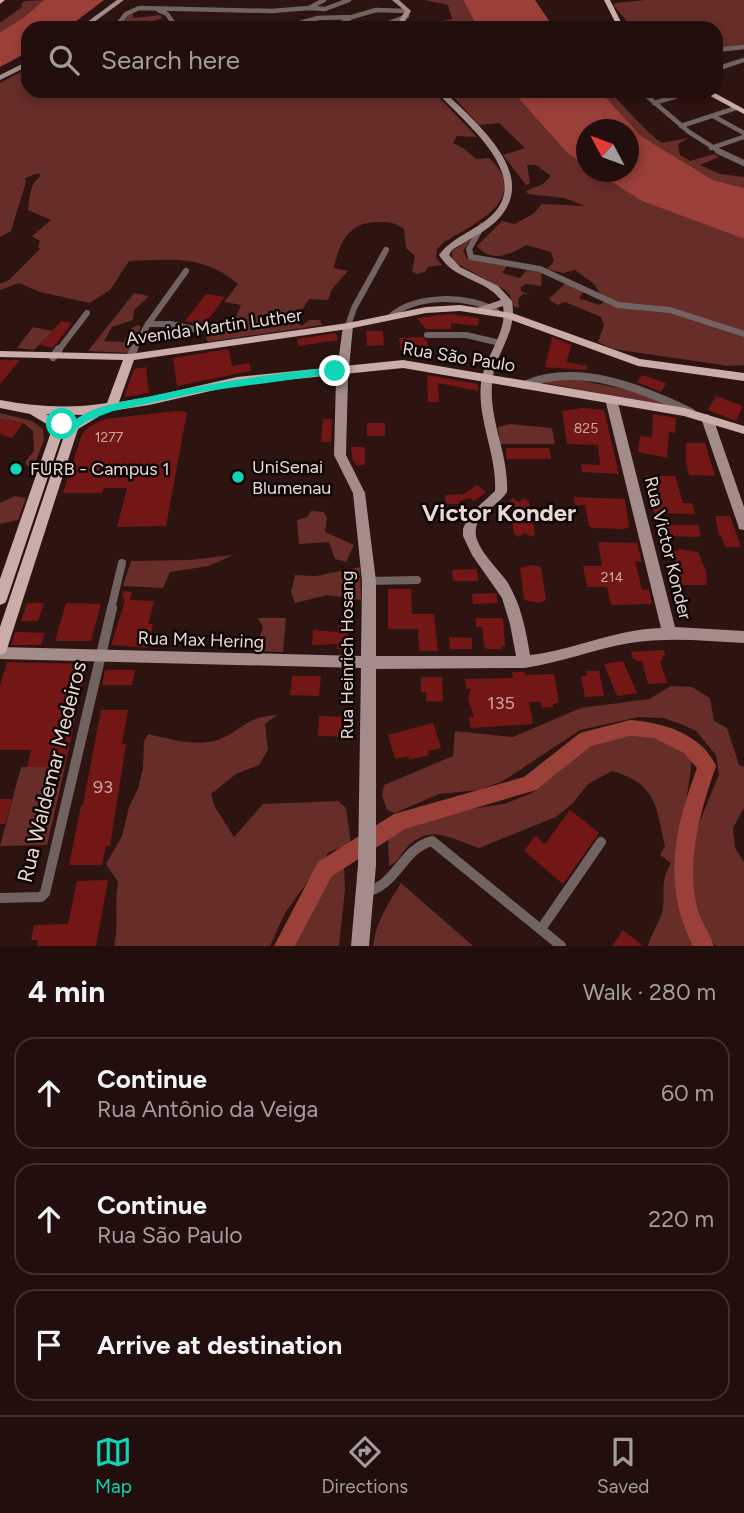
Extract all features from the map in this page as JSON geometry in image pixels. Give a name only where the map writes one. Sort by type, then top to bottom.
[{"type":"main road","points":[[605,0],[613,21]]},
{"type":"main road","points":[[605,0],[617,21]]},
{"type":"main road","points":[[723,97],[741,109]]},
{"type":"main road","points":[[719,98],[741,109]]},
{"type":"main road","name":"Avenida Martin Luther","points":[[0,354],[130,357],[348,326],[436,308],[490,310],[507,321]]},
{"type":"main road","points":[[507,321],[528,322],[638,362],[744,377]]},
{"type":"main road","points":[[0,651],[73,427],[83,418],[111,408],[130,357]]},
{"type":"main road","name":"Rua São Paulo","points":[[0,404],[29,410],[83,411],[111,408],[237,381],[403,364],[489,373],[500,381],[693,413],[744,430]]},
{"type":"main road","points":[[0,599],[57,432],[56,426],[46,417],[29,410]]},
{"type":"main road","points":[[56,426],[64,423],[73,427]]},
{"type":"street","points":[[92,21],[121,0]]},
{"type":"street","points":[[309,8],[324,0]]},
{"type":"street","points":[[120,21],[125,14],[145,8],[261,11],[325,9],[349,0]]},
{"type":"street","points":[[395,0],[407,13]]},
{"type":"street","points":[[145,8],[165,12],[172,21]]},
{"type":"street","points":[[346,21],[376,10],[407,13]]},
{"type":"street","points":[[390,21],[407,13]]},
{"type":"street","points":[[402,21],[407,13]]},
{"type":"street","points":[[310,21],[322,18],[352,18]]},
{"type":"street","points":[[723,49],[744,47]]},
{"type":"street","points":[[723,67],[744,60]]},
{"type":"street","points":[[0,78],[21,67]]},
{"type":"street","points":[[446,98],[491,148],[505,166],[511,180],[510,199],[497,216],[445,251],[445,259],[450,265],[507,300],[507,321],[486,388],[502,486],[499,495],[474,518],[469,528],[472,545],[510,601],[520,634],[523,662]]},
{"type":"street","points":[[649,98],[711,148],[744,163]]},
{"type":"street","points":[[654,103],[671,98]]},
{"type":"street","points":[[681,126],[741,109]]},
{"type":"street","points":[[713,116],[744,135]]},
{"type":"street","points":[[711,148],[744,135]]},
{"type":"street","points":[[482,226],[482,233],[468,251],[471,257],[547,272],[618,306],[677,311],[744,334]]},
{"type":"street","points":[[348,326],[354,308],[386,250]]},
{"type":"street","points":[[130,357],[148,324],[186,271]]},
{"type":"street","points":[[490,310],[507,300]]},
{"type":"street","points":[[53,357],[87,313]]},
{"type":"street","points":[[148,324],[170,324],[203,331]]},
{"type":"street","name":"Rua Heinrich Hosang","points":[[348,326],[343,370],[340,455],[362,503],[369,581],[367,865],[360,946]]},
{"type":"street","points":[[428,335],[466,335],[500,343]]},
{"type":"street","points":[[524,385],[543,376],[566,374],[634,389],[693,413]]},
{"type":"street","name":"Rua Victor Konder","points":[[611,399],[670,635],[744,637]]},
{"type":"street","points":[[707,418],[744,525]]},
{"type":"street","name":"Rua Waldemar Medeiros","points":[[0,898],[41,897],[47,887],[122,563]]},
{"type":"street","points":[[369,581],[417,580]]},
{"type":"street","name":"Rua Max Hering","points":[[0,651],[369,664],[523,662],[555,657],[626,637],[670,635]]},
{"type":"street","points":[[369,688],[382,673],[400,664]]},
{"type":"street","points":[[366,892],[383,888],[425,842],[432,841],[561,946]]},
{"type":"street","points":[[541,929],[601,842]]},
{"type":"shaded area","points":[[44,0],[23,18],[0,32],[0,23],[22,7],[21,4],[25,1]]},
{"type":"shaded area","points":[[44,0],[104,0],[76,21],[21,21],[21,56],[0,67],[0,32],[23,18]]},
{"type":"shaded area","points":[[425,0],[463,0],[474,21],[440,21],[452,19],[448,5]]},
{"type":"shaded area","points":[[463,0],[535,0],[549,21],[474,21]]},
{"type":"shaded area","points":[[646,0],[744,0],[744,46],[723,48],[723,21],[624,21],[613,5]]},
{"type":"shaded area","points":[[132,12],[134,18],[161,15],[162,18],[154,21],[122,21]]},
{"type":"shaded area","points":[[21,72],[21,98],[440,98],[477,137],[457,136],[453,143],[476,159],[489,158],[501,172],[505,185],[495,208],[437,249],[436,258],[442,265],[428,267],[425,272],[416,274],[412,271],[415,256],[406,248],[404,229],[391,223],[367,223],[352,230],[342,242],[334,268],[348,271],[332,289],[328,300],[309,299],[295,321],[302,326],[309,320],[320,320],[322,325],[208,342],[205,334],[212,325],[232,325],[241,305],[224,302],[238,284],[225,274],[199,263],[129,261],[110,290],[90,303],[40,292],[19,283],[0,290],[0,284],[9,280],[40,249],[40,241],[32,236],[51,220],[28,210],[32,187],[41,176],[38,173],[25,178],[11,231],[0,237],[0,83]]},
{"type":"shaded area","points":[[454,98],[518,98],[568,154],[576,159],[576,182],[612,182],[643,201],[744,239],[744,365],[729,366],[613,349],[598,342],[604,325],[601,317],[565,302],[557,305],[549,299],[567,282],[585,290],[579,298],[599,305],[605,301],[594,284],[575,270],[563,273],[547,269],[554,261],[551,252],[526,245],[501,256],[482,251],[477,246],[502,221],[515,224],[533,214],[542,204],[585,206],[564,198],[528,194],[526,191],[543,184],[551,176],[536,165],[527,165],[530,183],[526,185],[503,155],[525,148],[499,123],[479,125]]},
{"type":"shaded area","points":[[518,98],[606,98],[626,119],[576,119],[576,159],[568,154]]},
{"type":"shaded area","points":[[606,98],[616,98],[636,119],[626,119]]},
{"type":"shaded area","points":[[639,123],[662,143],[688,138],[678,144],[680,155],[690,161],[714,154],[719,157],[700,165],[720,174],[744,177],[744,188],[713,180],[641,136]]},
{"type":"shaded area","points":[[639,134],[713,180],[744,188],[744,239],[642,201],[612,182],[639,182]]},
{"type":"shaded area","points":[[472,237],[463,251],[467,258],[507,266],[502,273],[520,278],[527,270],[542,272],[541,286],[526,284],[521,287],[521,291],[529,295],[523,294],[518,299],[519,308],[513,306],[510,295],[505,290],[452,261],[452,251]]},
{"type":"shaded area","points":[[134,293],[149,296],[134,310],[133,320],[112,327],[104,341],[124,342],[129,330],[137,325],[141,327],[128,353],[88,351]]},
{"type":"shaded area","points":[[33,327],[53,331],[34,350],[17,348]]},
{"type":"shaded area","points":[[558,376],[633,391],[671,406],[538,382]]},
{"type":"shaded area","points":[[0,413],[32,421],[43,429],[44,440],[34,466],[27,466],[25,462],[34,451],[33,431],[23,423],[0,419]]},
{"type":"shaded area","points":[[510,424],[552,428],[555,444],[500,444],[498,427]]},
{"type":"shaded area","points":[[15,496],[26,498],[18,520],[0,524],[0,503]]},
{"type":"shaded area","points":[[311,511],[323,512],[327,517],[325,532],[354,545],[346,562],[335,559],[329,542],[299,544],[297,520],[307,517]]},
{"type":"shaded area","points":[[233,555],[209,566],[170,572],[163,588],[123,586],[131,561],[190,560]]},
{"type":"shaded area","points":[[360,567],[361,600],[327,595],[295,603],[291,592],[295,575],[316,576]]},
{"type":"shaded area","points":[[258,618],[286,618],[283,652],[255,651],[263,627]]},
{"type":"shaded area","points":[[671,686],[692,687],[710,698],[714,721],[727,728],[739,765],[744,767],[744,808],[733,828],[735,848],[744,862],[744,946],[716,946],[705,933],[691,895],[690,846],[719,774],[716,755],[696,731],[681,724],[663,718],[639,717],[580,730],[503,781],[479,790],[439,794],[395,813],[387,810],[382,795],[384,785],[453,756],[455,731],[513,737],[581,708],[649,699]]},
{"type":"shaded area","points":[[277,715],[265,724],[268,750],[259,765],[236,774],[211,794],[215,807],[234,837],[263,804],[338,801],[346,808],[351,844],[329,852],[285,913],[270,946],[114,946],[118,882],[106,864],[122,836],[129,807],[138,789],[143,768],[144,741],[148,734],[183,741],[210,742],[227,736],[258,718]]},
{"type":"shaded area","points":[[644,734],[674,745],[692,759],[681,831],[678,877],[686,922],[697,946],[648,946],[662,912],[664,880],[671,863],[660,855],[665,846],[652,798],[638,783],[612,771],[588,784],[573,803],[556,817],[479,848],[439,835],[421,837],[389,866],[388,837],[421,822],[471,809],[504,804],[532,793],[583,749],[612,736]]},
{"type":"shaded area","points":[[21,767],[65,767],[47,845],[0,846]]},
{"type":"shaded area","points":[[344,865],[345,889],[339,946],[295,946],[335,868]]},
{"type":"shaded area","points":[[401,883],[473,946],[373,946],[380,921]]},
{"type":"building","points":[[206,294],[225,297],[204,325],[185,321]]},
{"type":"building","points":[[450,314],[479,318],[478,326],[451,323],[451,329],[426,329],[417,318]]},
{"type":"building","points":[[61,321],[72,323],[57,343],[52,348],[40,345]]},
{"type":"building","points":[[366,331],[383,331],[384,345],[367,346]]},
{"type":"building","points":[[336,333],[338,340],[299,346],[297,339]]},
{"type":"building","points":[[422,337],[427,341],[429,350],[401,351],[399,338]]},
{"type":"building","points":[[552,337],[572,345],[566,362],[587,366],[586,370],[545,367]]},
{"type":"building","points":[[229,349],[232,366],[249,363],[251,371],[177,386],[173,358]]},
{"type":"building","points":[[0,360],[20,360],[0,384]]},
{"type":"building","points":[[146,367],[149,393],[124,397],[134,369]]},
{"type":"building","points":[[427,375],[478,384],[478,391],[438,383],[439,402],[428,402]]},
{"type":"building","points":[[642,375],[666,383],[661,392],[637,382]]},
{"type":"building","points":[[716,396],[743,406],[736,421],[708,410]]},
{"type":"building","points":[[583,408],[604,410],[619,474],[582,472],[581,464],[600,465],[598,445],[567,444],[562,411]]},
{"type":"building","points":[[187,412],[166,526],[117,527],[127,488],[104,488],[102,493],[63,493],[82,434],[89,427],[105,419]]},
{"type":"building","points":[[653,414],[676,418],[675,433],[669,432],[667,458],[638,452],[640,436],[652,438]]},
{"type":"building","points":[[0,419],[23,423],[12,438],[0,434]]},
{"type":"building","points":[[323,419],[332,419],[331,442],[321,442]]},
{"type":"building","points":[[367,423],[385,423],[385,436],[367,436]]},
{"type":"building","points":[[686,443],[705,443],[715,476],[689,475]]},
{"type":"building","points":[[351,447],[365,447],[365,465],[355,465]]},
{"type":"building","points":[[506,448],[549,448],[551,459],[507,459]]},
{"type":"building","points":[[645,476],[675,476],[683,503],[692,503],[695,514],[654,513]]},
{"type":"building","points":[[477,485],[486,492],[474,501],[470,498],[459,501],[460,504],[446,504],[445,495],[464,494]]},
{"type":"building","points":[[574,497],[625,499],[629,527],[592,528],[589,526],[585,505],[575,505]]},
{"type":"building","points":[[513,498],[519,502],[524,498],[529,501],[535,534],[532,537],[524,533],[519,537],[514,534],[509,501]]},
{"type":"building","points":[[715,516],[730,516],[741,547],[725,547]]},
{"type":"building","points":[[657,525],[698,525],[701,537],[660,536]]},
{"type":"building","points":[[598,542],[637,543],[642,562],[635,561],[642,590],[649,590],[652,604],[611,605],[607,587],[587,587],[583,566],[602,566]]},
{"type":"building","points":[[679,549],[698,552],[706,571],[707,585],[681,585],[673,551]]},
{"type":"building","points":[[532,565],[541,567],[546,600],[539,603],[524,600],[520,568]]},
{"type":"building","points":[[477,569],[478,581],[453,581],[452,570]]},
{"type":"building","points":[[388,589],[411,589],[412,614],[434,614],[438,651],[419,651],[418,629],[388,629]]},
{"type":"building","points":[[123,591],[132,592],[130,600],[154,601],[148,624],[153,624],[148,648],[111,645],[125,600]]},
{"type":"building","points":[[496,593],[498,603],[473,604],[472,594]]},
{"type":"building","points":[[27,603],[44,603],[38,621],[21,621]]},
{"type":"building","points":[[66,603],[101,604],[91,641],[55,641]]},
{"type":"building","points":[[476,618],[503,618],[505,646],[502,646],[502,649],[487,649],[484,646],[482,627],[476,627]]},
{"type":"building","points":[[338,626],[349,626],[348,649],[337,649],[337,644],[312,645],[313,630],[338,632]]},
{"type":"building","points":[[15,632],[45,633],[41,645],[11,645]]},
{"type":"building","points":[[449,637],[472,638],[472,649],[450,649]]},
{"type":"building","points":[[664,650],[665,656],[662,656],[663,660],[660,661],[667,683],[648,684],[642,662],[633,659],[631,652]]},
{"type":"building","points":[[623,661],[637,693],[617,696],[604,664]]},
{"type":"building","points":[[7,662],[87,664],[65,767],[27,767],[31,750],[0,750],[0,686]]},
{"type":"building","points":[[105,670],[135,670],[132,685],[102,685]]},
{"type":"building","points":[[586,671],[599,671],[604,696],[585,697],[581,676],[587,676]]},
{"type":"building","points":[[512,672],[525,672],[525,675],[554,674],[559,702],[553,704],[553,707],[542,708],[541,702],[529,702],[533,724],[471,728],[469,717],[474,717],[468,699],[471,689],[466,689],[465,679],[513,678]]},
{"type":"building","points":[[292,676],[321,676],[319,696],[290,695]]},
{"type":"building","points":[[421,677],[442,677],[443,702],[426,701],[426,692],[421,692]]},
{"type":"building","points":[[101,710],[128,710],[122,744],[126,744],[110,846],[106,846],[102,865],[69,865],[83,805]]},
{"type":"building","points":[[319,716],[353,717],[352,737],[318,736]]},
{"type":"building","points":[[433,723],[441,748],[428,751],[429,755],[409,760],[408,756],[395,759],[388,735]]},
{"type":"building","points":[[0,799],[12,799],[5,824],[0,824]]},
{"type":"building","points":[[570,810],[599,833],[563,884],[524,851],[535,836],[545,844]]},
{"type":"building","points":[[108,880],[96,946],[37,946],[38,940],[31,940],[34,925],[68,924],[77,881]]},
{"type":"building","points":[[623,930],[643,946],[612,946]]},
{"type":"waterway","points":[[284,946],[325,869],[401,821],[529,784],[586,739],[630,728],[656,730],[690,747],[707,766],[691,818],[683,875],[688,911],[704,946]]},
{"type":"place","name":"FURB - Campus 1","points":[[16,469]]},
{"type":"place","name":"UniSenai Blumenau","points":[[238,477]]},
{"type":"district","name":"Victor Konder","points":[[499,513]]},
{"type":"route","points":[[62,424],[73,427],[83,418],[111,408],[237,381],[335,371]]}]
